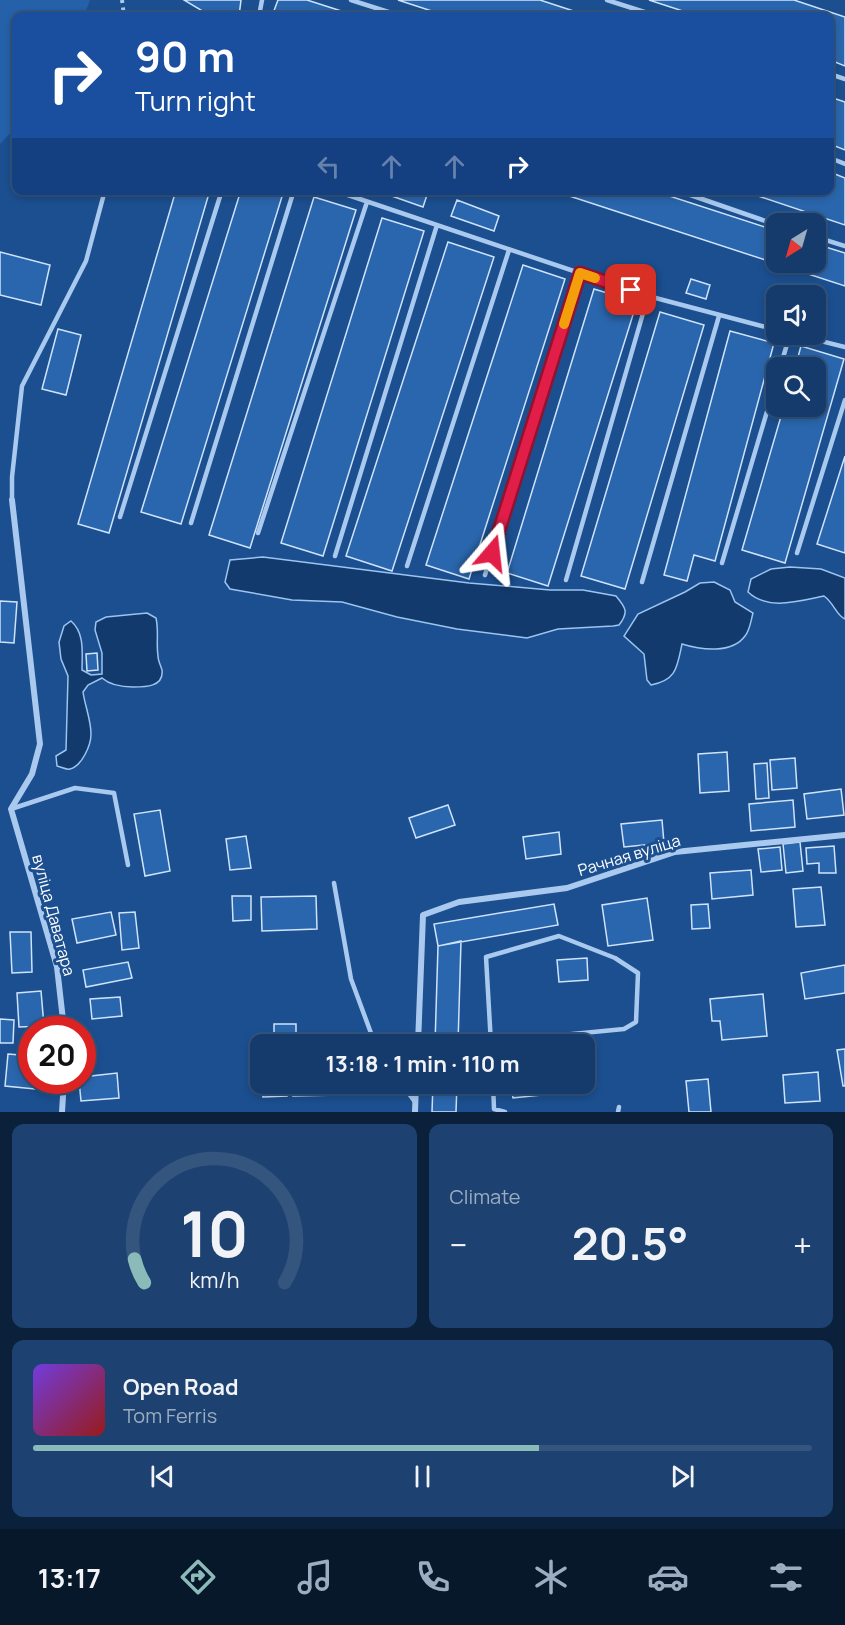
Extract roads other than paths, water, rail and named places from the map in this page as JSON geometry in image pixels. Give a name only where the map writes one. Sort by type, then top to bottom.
[{"type":"street","points":[[12,500],[40,744],[32,774],[12,809]]},
{"type":"street","name":"вуліца Даватара","points":[[12,809],[57,967],[63,1016]]},
{"type":"street","name":"Рачная вуліца","points":[[418,1034],[423,915],[459,902],[567,888],[675,852],[845,835]]},
{"type":"street","points":[[62,1112],[63,1094]]},
{"type":"street","points":[[415,1094],[415,1112]]},
{"type":"lane","points":[[351,0],[388,12]]},
{"type":"lane","points":[[607,0],[644,12]]},
{"type":"lane","points":[[12,500],[12,477],[22,386],[86,261],[104,195]]},
{"type":"lane","points":[[120,517],[220,195]]},
{"type":"lane","points":[[191,523],[292,195]]},
{"type":"lane","points":[[347,195],[648,296],[766,327]]},
{"type":"lane","points":[[690,195],[766,221]]},
{"type":"lane","points":[[258,533],[367,202]]},
{"type":"lane","points":[[334,556],[437,225]]},
{"type":"lane","points":[[826,240],[845,246]]},
{"type":"lane","points":[[407,566],[509,250]]},
{"type":"lane","points":[[485,575],[580,273]]},
{"type":"lane","points":[[566,580],[648,296]]},
{"type":"lane","points":[[642,582],[719,316]]},
{"type":"lane","points":[[826,342],[845,347]]},
{"type":"lane","points":[[797,553],[845,400]]},
{"type":"lane","points":[[722,563],[766,415]]},
{"type":"lane","points":[[12,809],[75,788],[114,793],[128,865]]},
{"type":"lane","points":[[334,883],[351,979],[371,1034]]},
{"type":"lane","points":[[559,936],[615,958],[638,974],[636,1022],[624,1029],[491,1043],[486,957],[559,936]]},
{"type":"lane","points":[[409,1094],[415,1102]]},
{"type":"lane","points":[[493,1094],[494,1109],[506,1112]]}]
